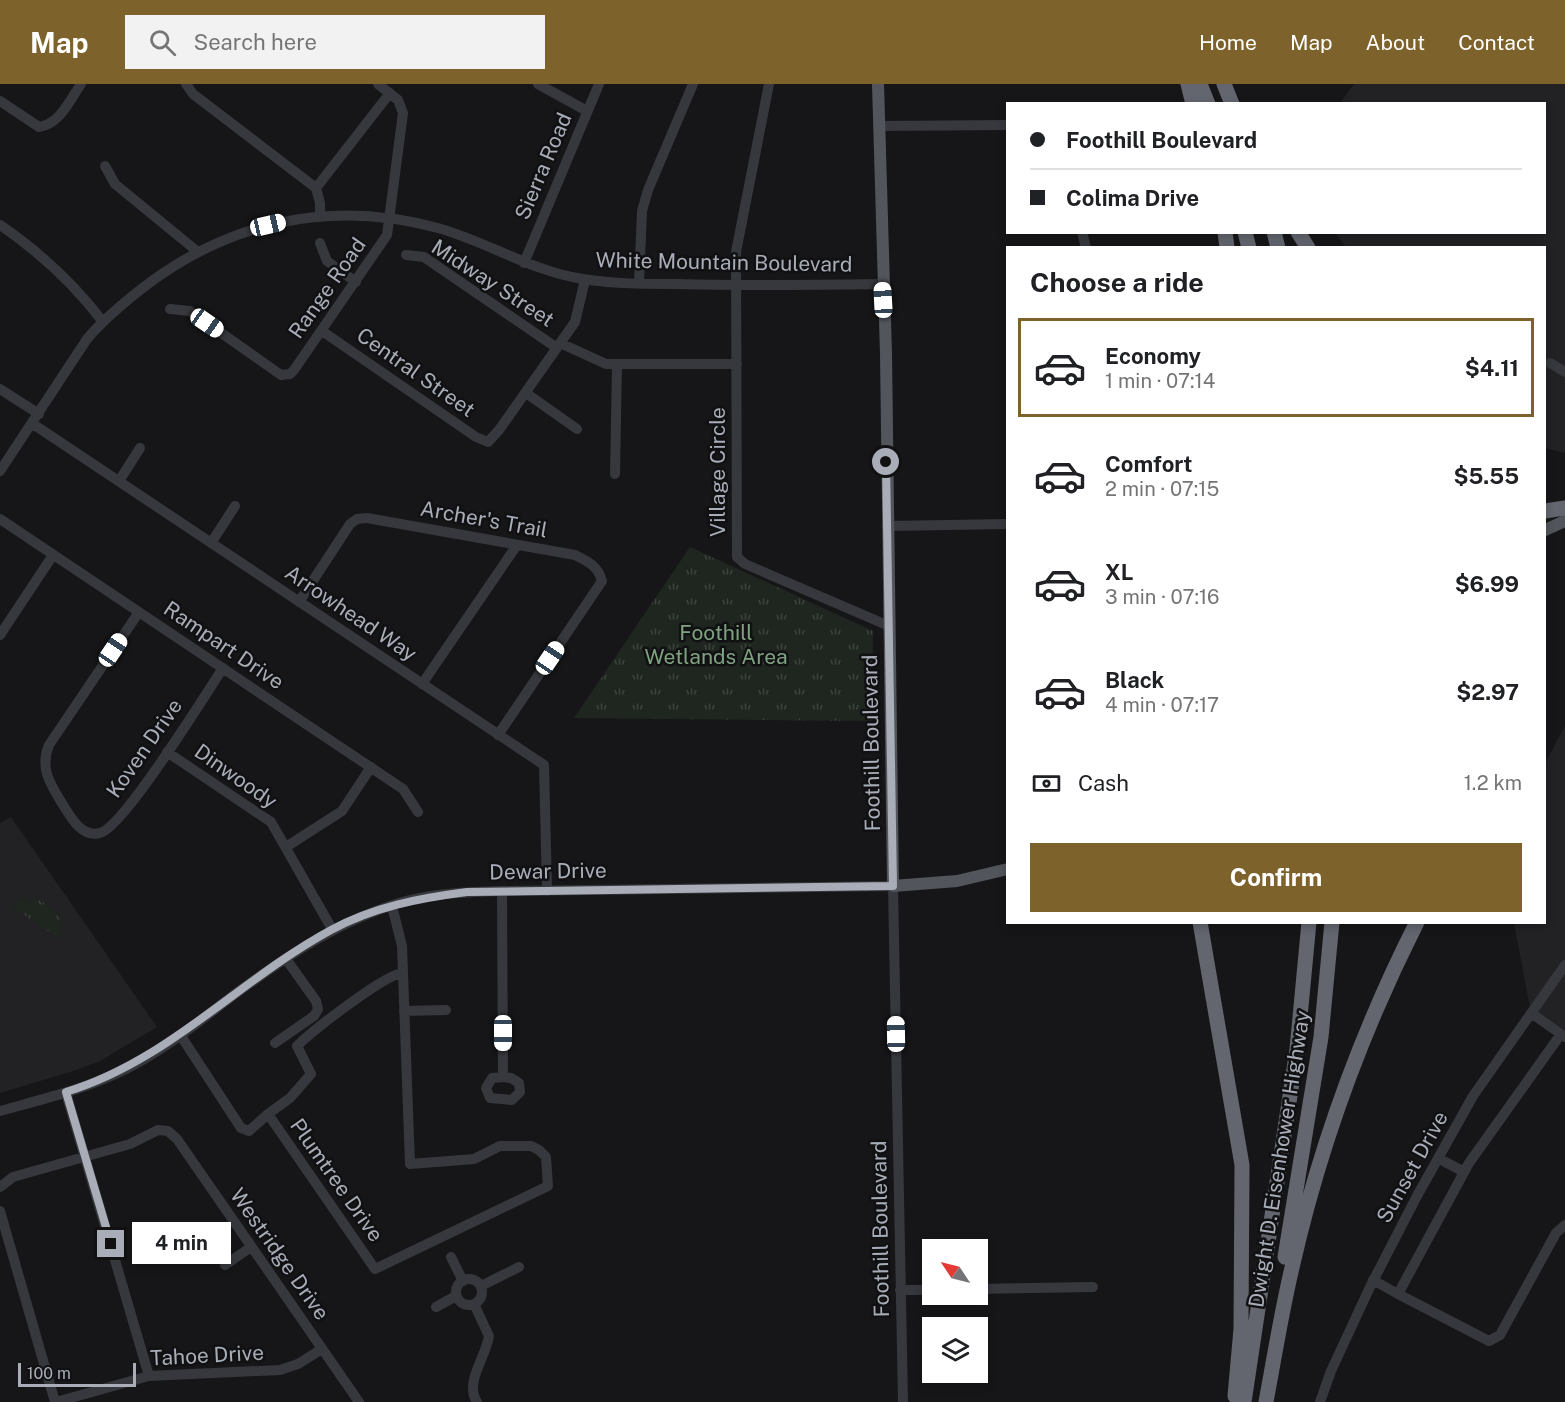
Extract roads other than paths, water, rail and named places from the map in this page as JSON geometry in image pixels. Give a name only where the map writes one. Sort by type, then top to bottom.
[{"type":"highway","points":[[1188,84],[1192,102]]},
{"type":"highway","points":[[1200,84],[1207,102]]},
{"type":"highway","points":[[1224,84],[1231,102]]},
{"type":"highway","points":[[1546,511],[1565,508]]},
{"type":"highway","points":[[1200,924],[1242,1165],[1241,1329],[1235,1402]]},
{"type":"highway","name":"Dwight D. Eisenhower Highway","points":[[1244,1402],[1297,1049],[1309,924]]},
{"type":"highway","name":"Dwight D. Eisenhower Highway","points":[[1264,1402],[1321,1036],[1332,924]]},
{"type":"highway","points":[[1264,1402],[1293,1265],[1329,1137],[1366,1034],[1416,924]]},
{"type":"main road","name":"Foothill Boulevard","points":[[878,84],[882,284],[886,354],[893,886]]},
{"type":"main road","points":[[1546,530],[1565,521]]},
{"type":"main road","name":"Dewar Drive","points":[[893,886],[957,881],[1006,869]]},
{"type":"street","points":[[0,101],[39,127],[44,126],[57,118],[81,84]]},
{"type":"street","points":[[186,84],[193,94],[316,188],[320,216]]},
{"type":"street","points":[[316,188],[390,93],[378,84]]},
{"type":"street","points":[[538,84],[587,111]]},
{"type":"street","name":"Sierra Road","points":[[524,263],[600,84]]},
{"type":"street","points":[[639,284],[642,211],[648,190],[693,84]]},
{"type":"street","points":[[737,364],[738,231],[753,177],[769,84]]},
{"type":"street","name":"Range Road","points":[[170,309],[190,311],[276,372],[286,375],[294,370],[384,241],[403,114],[398,100],[390,93]]},
{"type":"street","points":[[879,126],[1006,125]]},
{"type":"street","points":[[105,166],[115,184],[198,252]]},
{"type":"street","name":"White Mountain Boulevard","points":[[0,471],[87,339],[103,322],[159,276],[198,252],[248,230],[320,216],[366,215],[389,218],[464,236],[524,263],[585,280],[639,284],[737,286],[882,284]]},
{"type":"street","points":[[0,225],[38,254],[77,291],[103,322]]},
{"type":"street","points":[[320,243],[327,261],[356,282]]},
{"type":"street","name":"Midway Street","points":[[406,255],[424,257],[559,345],[587,353],[600,362],[617,365],[737,364]]},
{"type":"street","points":[[577,429],[526,393],[559,345],[579,310],[585,280]]},
{"type":"street","name":"Central Street","points":[[322,331],[476,437],[488,442],[526,393]]},
{"type":"street","points":[[1550,363],[1565,372]]},
{"type":"street","name":"Village Circle","points":[[737,364],[737,557],[745,564],[889,626]]},
{"type":"street","points":[[615,474],[617,365]]},
{"type":"street","name":"Arrowhead Way","points":[[0,389],[119,481],[543,765],[547,891]]},
{"type":"street","points":[[119,481],[140,448]]},
{"type":"street","points":[[211,543],[235,506]]},
{"type":"street","name":"Archer's Trail","points":[[299,602],[350,524],[357,519],[367,518],[575,555],[592,563],[600,571],[603,581],[498,735]]},
{"type":"street","name":"Rampart Drive","points":[[0,519],[403,789],[418,812]]},
{"type":"street","points":[[887,526],[1006,524]]},
{"type":"street","points":[[422,684],[517,545]]},
{"type":"street","points":[[0,635],[53,555]]},
{"type":"street","name":"Koven Drive","points":[[139,612],[49,746],[45,756],[46,778],[74,822],[86,831],[99,833],[111,826],[167,752],[223,668]]},
{"type":"street","name":"Dinwoody","points":[[167,752],[270,822],[332,929]]},
{"type":"street","points":[[286,847],[342,811],[371,767]]},
{"type":"street","name":"Dewar Drive","points":[[0,1111],[66,1092],[127,1069],[181,1036],[286,958],[332,929],[392,906],[432,896],[502,891],[893,886]]},
{"type":"street","name":"Foothill Boulevard","points":[[893,886],[903,1402]]},
{"type":"street","points":[[502,891],[503,1077]]},
{"type":"street","points":[[392,906],[401,940],[404,1011],[446,1010]]},
{"type":"street","points":[[275,1043],[314,1016],[318,1009],[316,1001],[286,958]]},
{"type":"street","name":"Sunset Drive","points":[[1320,1402],[1330,1371],[1373,1280],[1438,1158],[1473,1096],[1565,965]]},
{"type":"street","points":[[268,1114],[290,1098],[312,1071],[297,1046],[326,1022],[396,974],[403,974]]},
{"type":"street","name":"Plumtree Drive","points":[[181,1036],[241,1128],[249,1131],[268,1114],[375,1269],[548,1186],[546,1156],[539,1149],[531,1146],[500,1146],[474,1159],[410,1164],[404,1011]]},
{"type":"street","points":[[1398,1294],[1464,1172],[1563,1035],[1531,1013]]},
{"type":"street","points":[[66,1092],[149,1376]]},
{"type":"street","name":"Westridge Drive","points":[[86,1157],[130,1144],[158,1130],[168,1131],[177,1139],[358,1402]]},
{"type":"street","points":[[0,1187],[13,1178],[86,1157]]},
{"type":"street","points":[[1438,1158],[1464,1172]]},
{"type":"street","points":[[0,1211],[56,1402]]},
{"type":"street","points":[[1373,1280],[1489,1341],[1495,1340],[1500,1335],[1556,1233],[1565,1225]]},
{"type":"street","points":[[225,1265],[251,1247]]},
{"type":"street","points":[[451,1257],[463,1281]]},
{"type":"street","points":[[480,1286],[519,1267]]},
{"type":"street","points":[[471,1280],[480,1286],[481,1298],[474,1304],[466,1305],[456,1296],[456,1288],[463,1281],[471,1280]]},
{"type":"street","points":[[988,1289],[1093,1287]]},
{"type":"street","points":[[900,1290],[922,1290]]},
{"type":"street","points":[[436,1307],[456,1296]]},
{"type":"street","points":[[474,1304],[489,1336],[472,1386],[473,1396],[477,1402]]},
{"type":"street","name":"Tahoe Drive","points":[[56,1402],[149,1376],[280,1370],[298,1364],[322,1349]]},
{"type":"park label","name":"Foothill Wetlands Area","points":[[716,644]]}]
